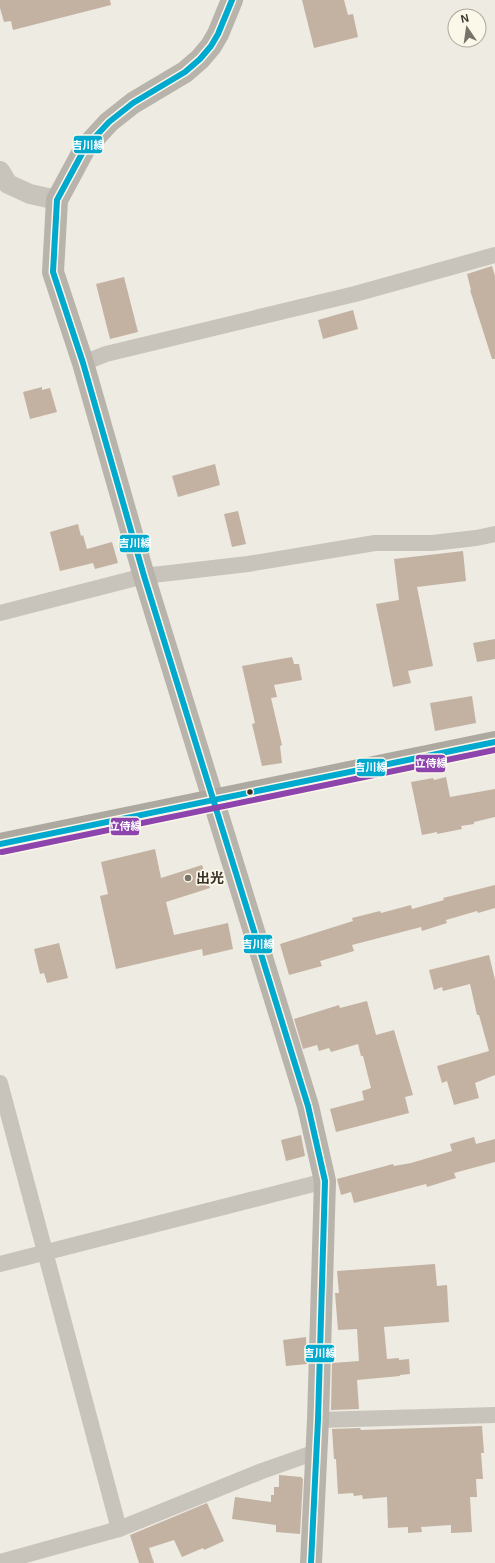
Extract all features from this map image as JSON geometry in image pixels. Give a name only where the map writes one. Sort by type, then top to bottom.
[{"type":"highway","points":[[0,844],[495,742]]},
{"type":"main road","points":[[232,0],[218,34],[200,59],[185,72],[133,103],[110,122],[85,148],[56,200],[53,272],[83,363],[144,576],[308,1106],[325,1181],[318,1420],[311,1563]]},
{"type":"street","points":[[0,171],[8,184],[30,194],[56,200]]},
{"type":"street","points":[[83,363],[106,354],[355,294],[495,255]]},
{"type":"street","points":[[0,613],[144,576],[248,564],[375,543],[432,543],[476,538],[495,534]]},
{"type":"street","points":[[0,1083],[119,1529]]},
{"type":"street","points":[[0,1264],[325,1181]]},
{"type":"street","points":[[318,1420],[495,1415]]},
{"type":"street","points":[[0,1562],[119,1529],[316,1452]]},
{"type":"building","points":[[0,0],[110,0],[111,5],[13,30],[11,21],[4,22],[0,8]]},
{"type":"building","points":[[302,0],[344,0],[348,15],[353,14],[358,37],[314,48]]},
{"type":"building","points":[[492,266],[495,276],[495,359],[492,359],[470,290],[467,274]]},
{"type":"building","points":[[124,277],[138,332],[110,339],[96,284]]},
{"type":"building","points":[[353,310],[358,329],[323,339],[318,320]]},
{"type":"building","points":[[42,387],[42,390],[50,388],[57,412],[30,419],[23,392]]},
{"type":"building","points":[[215,464],[220,485],[178,497],[172,476]]},
{"type":"building","points":[[238,511],[246,544],[232,547],[224,514]]},
{"type":"building","points":[[78,524],[81,536],[83,535],[87,549],[112,542],[118,563],[95,569],[93,563],[60,571],[50,532]]},
{"type":"building","points":[[463,551],[466,581],[417,587],[433,666],[408,671],[411,683],[393,687],[376,604],[399,600],[394,559]]},
{"type":"building","points":[[495,639],[495,659],[477,662],[473,643]]},
{"type":"building","points":[[292,657],[294,664],[299,664],[302,680],[274,685],[277,697],[271,698],[282,745],[280,746],[282,763],[262,766],[252,724],[255,723],[242,666]]},
{"type":"building","points":[[472,696],[476,723],[435,731],[430,703]]},
{"type":"building","points":[[446,777],[450,797],[495,789],[495,817],[474,822],[474,824],[461,826],[462,829],[437,834],[437,832],[422,835],[411,782],[433,778],[434,780]]},
{"type":"building","points":[[155,849],[161,878],[202,865],[210,888],[166,902],[174,935],[228,923],[233,949],[203,956],[202,949],[116,969],[100,896],[108,894],[101,862]]},
{"type":"building","points":[[495,885],[495,908],[478,913],[477,911],[446,920],[447,923],[422,931],[421,927],[352,945],[354,951],[320,961],[322,966],[289,975],[280,944],[353,921],[352,918],[380,911],[381,913],[411,905],[412,909],[444,900],[443,898]]},
{"type":"building","points":[[59,943],[68,978],[47,983],[44,973],[40,974],[34,949]]},
{"type":"building","points":[[489,955],[495,980],[495,1075],[475,1083],[479,1098],[454,1105],[447,1081],[442,1083],[437,1066],[489,1051],[479,1015],[477,1015],[470,984],[443,991],[442,987],[434,990],[429,970]]},
{"type":"building","points":[[367,1001],[376,1035],[394,1030],[413,1095],[405,1097],[409,1113],[336,1132],[330,1109],[364,1100],[362,1091],[371,1088],[363,1056],[361,1056],[358,1044],[331,1052],[329,1048],[319,1051],[317,1045],[303,1049],[294,1019],[339,1005],[340,1008]]},
{"type":"building","points":[[301,1135],[305,1156],[286,1161],[281,1140]]},
{"type":"building","points":[[474,1137],[476,1144],[495,1139],[495,1162],[454,1173],[456,1178],[427,1187],[426,1184],[354,1203],[351,1192],[341,1195],[337,1179],[393,1164],[394,1166],[411,1163],[452,1151],[450,1144]]},
{"type":"building","points":[[435,1264],[437,1286],[447,1285],[449,1322],[384,1327],[387,1359],[409,1359],[410,1374],[357,1380],[359,1409],[331,1410],[332,1363],[359,1361],[357,1329],[338,1330],[335,1293],[339,1293],[337,1271]]},
{"type":"building","points":[[306,1337],[307,1364],[286,1366],[283,1340]]},
{"type":"building","points":[[482,1426],[484,1453],[481,1453],[483,1479],[476,1479],[477,1497],[470,1497],[472,1532],[451,1533],[451,1525],[421,1527],[422,1532],[408,1533],[408,1527],[388,1528],[387,1497],[363,1499],[362,1495],[354,1496],[353,1493],[338,1494],[336,1459],[334,1459],[332,1429],[360,1428],[361,1430]]},
{"type":"building","points":[[279,1475],[301,1477],[303,1479],[300,1534],[276,1532],[276,1525],[232,1519],[235,1497],[271,1502],[271,1495],[274,1495],[274,1487],[279,1487]]},
{"type":"building","points":[[207,1503],[224,1541],[204,1550],[203,1548],[182,1557],[174,1540],[149,1548],[154,1563],[139,1563],[130,1535]]},
{"type":"transit line","name":"吉川線","points":[[232,0],[218,34],[211,46],[200,59],[185,72],[133,103],[109,122],[85,148],[57,200],[53,272],[83,363],[144,576],[308,1106],[325,1181],[318,1420],[311,1563]]},
{"type":"transit line","name":"吉川線","points":[[0,844],[495,742]]},
{"type":"transit line","name":"立侍線","points":[[2,852],[495,750]]},
{"type":"place","name":"出光","points":[[188,878]]}]
